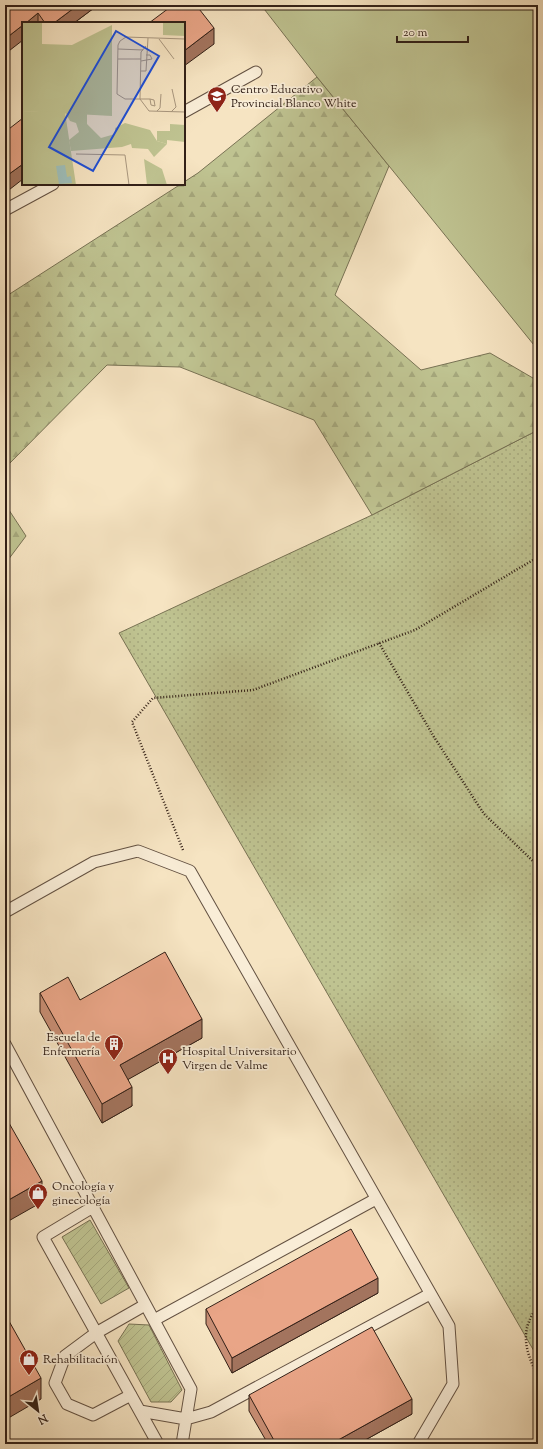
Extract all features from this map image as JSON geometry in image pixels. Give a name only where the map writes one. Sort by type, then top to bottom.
[{"type":"lane","points":[[185,111],[256,72]]},
{"type":"lane","points":[[5,210],[50,185]]},
{"type":"lane","points":[[5,912],[94,862],[138,851],[190,871],[449,1326],[453,1384],[418,1444]]},
{"type":"lane","points":[[5,1044],[191,1389],[182,1444]]},
{"type":"lane","points":[[154,1320],[376,1199]]},
{"type":"lane","points":[[93,1207],[43,1236],[158,1444]]},
{"type":"lane","points":[[140,1411],[186,1419],[211,1412],[430,1294]]},
{"type":"lane","points":[[131,1395],[93,1415],[66,1404],[55,1383],[65,1356],[96,1333],[146,1304]]},
{"type":"path","points":[[190,871],[132,722],[154,698],[253,690],[415,630],[538,557]]},
{"type":"path","points":[[380,643],[434,737],[484,814],[538,866]]},
{"type":"path","points":[[538,1306],[530,1317],[526,1329],[527,1354],[538,1377]]},
{"type":"green space","points":[[261,5],[538,5],[538,350],[317,77]]},
{"type":"green space","points":[[317,77],[389,166],[335,295],[421,370],[490,353],[538,381],[538,430],[372,515],[314,420],[180,367],[107,365],[5,468],[5,297],[179,185],[185,185],[185,181],[198,173]]},
{"type":"green space","points":[[538,430],[538,1358],[119,633],[372,515]]},
{"type":"green space","points":[[5,504],[26,536],[5,564]]},
{"type":"green space","points":[[90,1220],[129,1288],[101,1304],[62,1237]]},
{"type":"green space","points":[[129,1324],[149,1325],[182,1390],[171,1402],[151,1402],[118,1341]]},
{"type":"building","points":[[5,5],[78,5],[55,22],[44,22],[38,13],[27,22],[22,22],[22,26],[5,39]]},
{"type":"building","points":[[173,5],[196,5],[214,28],[185,50],[185,22],[150,22]]},
{"type":"building","points":[[22,119],[22,165],[5,177],[5,132]]},
{"type":"building","name":"Escuela de Enfermería","points":[[165,952],[202,1019],[120,1065],[132,1087],[102,1104],[40,993],[68,977],[80,1000]]},
{"type":"building","points":[[5,1116],[42,1181],[5,1202]]},
{"type":"building","points":[[351,1229],[378,1278],[232,1358],[206,1309]]},
{"type":"building","points":[[5,1314],[41,1378],[5,1399]]},
{"type":"building","points":[[372,1327],[412,1399],[331,1444],[276,1444],[249,1395]]},
{"type":"building","points":[[5,1434],[10,1442],[7,1444],[5,1444]]},
{"type":"place","name":"Centro Educativo Provincial Blanco White","points":[[217,113]]},
{"type":"place","name":"Escuela de Enfermería","points":[[114,1061]]},
{"type":"place","name":"Hospital Universitario Virgen de Valme","points":[[168,1075]]},
{"type":"place","name":"Oncología y ginecología","points":[[38,1210]]},
{"type":"place","name":"Rehabilitación","points":[[29,1376]]}]
